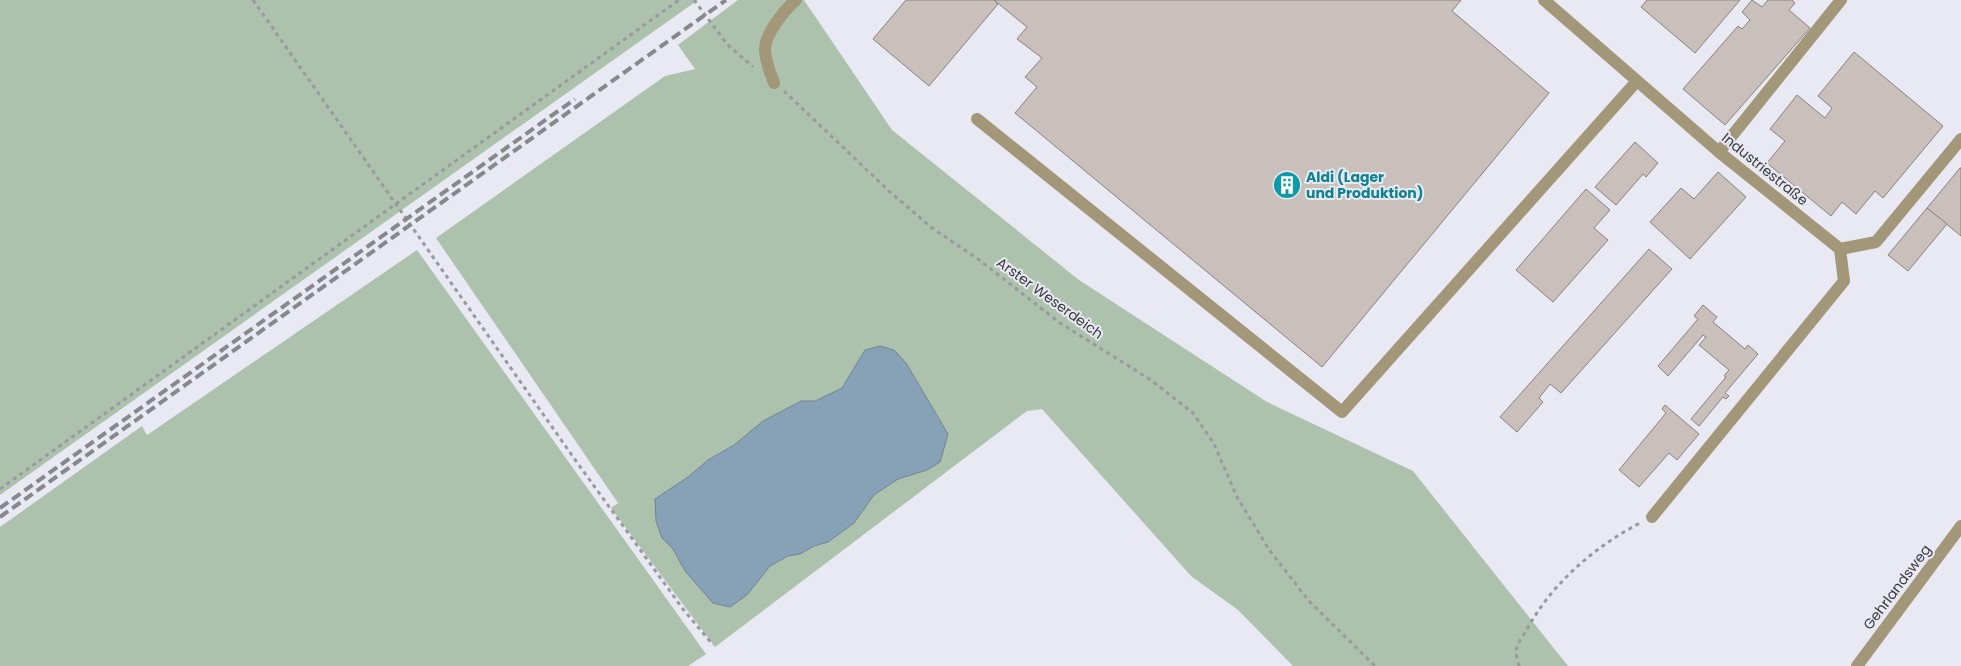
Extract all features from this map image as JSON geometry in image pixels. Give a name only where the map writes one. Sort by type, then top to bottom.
[{"type":"street","points":[[774,83],[768,66],[765,47],[785,9],[796,0]]},
{"type":"street","name":"Industriestraße","points":[[1544,0],[1719,152],[1840,249]]},
{"type":"street","points":[[1719,152],[1841,0]]},
{"type":"street","points":[[977,119],[1342,412],[1637,81]]},
{"type":"street","points":[[1652,517],[1844,281],[1840,249],[1876,242],[1961,139]]},
{"type":"street","name":"Gehrlandsweg","points":[[1857,666],[1961,526]]},
{"type":"path","points":[[253,0],[577,462],[683,609],[713,645]]},
{"type":"path","points":[[0,489],[679,0]]},
{"type":"path","name":"Arster Weserdeich","points":[[694,0],[727,44],[774,83],[890,192],[932,228],[978,259],[1060,323],[1151,380],[1193,413],[1214,444],[1237,497],[1270,551],[1310,601],[1375,666]]},
{"type":"path","points":[[1519,666],[1516,649],[1521,639],[1538,611],[1566,578],[1614,539],[1652,517]]},
{"type":"green space","points":[[0,0],[698,0],[0,495]]},
{"type":"green space","points":[[738,0],[804,0],[892,130],[1079,280],[1267,402],[1413,471],[1568,666],[1293,666],[1238,610],[1191,576],[1042,409],[1027,411],[715,647],[611,508],[618,503],[436,238],[665,76],[695,69],[678,45]],"holes":[[[906,363],[921,388],[927,470],[898,479],[873,495],[854,523],[828,541],[800,554],[788,556],[770,566],[747,595],[685,571],[673,549],[688,477],[708,460],[734,445],[763,421],[801,401],[815,401],[842,388],[852,373]]]},
{"type":"green space","points":[[417,250],[706,654],[688,666],[0,666],[0,527],[142,426],[147,435]]},
{"type":"water","points":[[880,346],[894,350],[906,363],[948,434],[940,462],[927,470],[898,479],[874,495],[854,523],[828,542],[814,546],[800,554],[788,556],[770,566],[747,595],[730,607],[713,603],[685,571],[673,549],[662,538],[656,521],[655,499],[688,477],[708,460],[734,445],[763,421],[801,401],[815,401],[842,388],[865,350]]},
{"type":"building","points":[[906,0],[994,0],[998,4],[929,86],[873,39]]},
{"type":"building","name":"Aldi (Lager und Produktion)","points":[[994,0],[1461,0],[1452,11],[1549,93],[1322,367],[1015,113],[1037,87],[1025,77],[1042,58],[1017,39],[1027,27]]},
{"type":"building","points":[[1647,0],[1740,0],[1695,53],[1641,7]]},
{"type":"building","points":[[1752,0],[1762,7],[1768,0],[1792,0],[1795,3],[1789,10],[1810,28],[1725,125],[1683,89],[1738,26],[1742,29],[1750,20],[1742,12]]},
{"type":"building","points":[[1854,52],[1943,126],[1883,198],[1875,191],[1856,214],[1842,202],[1831,216],[1767,163],[1785,141],[1770,129],[1797,95],[1825,118],[1832,108],[1818,96]]},
{"type":"building","points":[[1635,142],[1658,163],[1646,177],[1643,174],[1616,205],[1595,187]]},
{"type":"building","points":[[1961,168],[1961,236],[1927,208]]},
{"type":"building","points":[[1718,172],[1746,197],[1690,259],[1650,222],[1681,188],[1694,199]]},
{"type":"building","points":[[1586,189],[1610,210],[1594,228],[1608,240],[1553,302],[1516,270]]},
{"type":"building","points":[[1927,208],[1947,224],[1908,271],[1888,255]]},
{"type":"building","points":[[1649,249],[1672,269],[1561,393],[1550,384],[1539,398],[1543,402],[1517,432],[1500,417]]},
{"type":"building","points":[[1703,305],[1717,317],[1713,322],[1745,349],[1748,345],[1758,354],[1725,393],[1729,396],[1726,399],[1723,397],[1699,426],[1691,419],[1726,377],[1724,376],[1729,370],[1699,345],[1706,337],[1703,335],[1668,376],[1658,366],[1698,319],[1694,316]]},
{"type":"building","points":[[1665,405],[1699,434],[1677,460],[1669,453],[1639,487],[1619,470],[1666,413],[1662,409]]},
{"type":"railway","points":[[0,517],[726,0]]},
{"type":"railway","points":[[0,508],[575,99]]},
{"type":"place","name":"Aldi (Lager und Produktion)","points":[[1287,185]]}]
